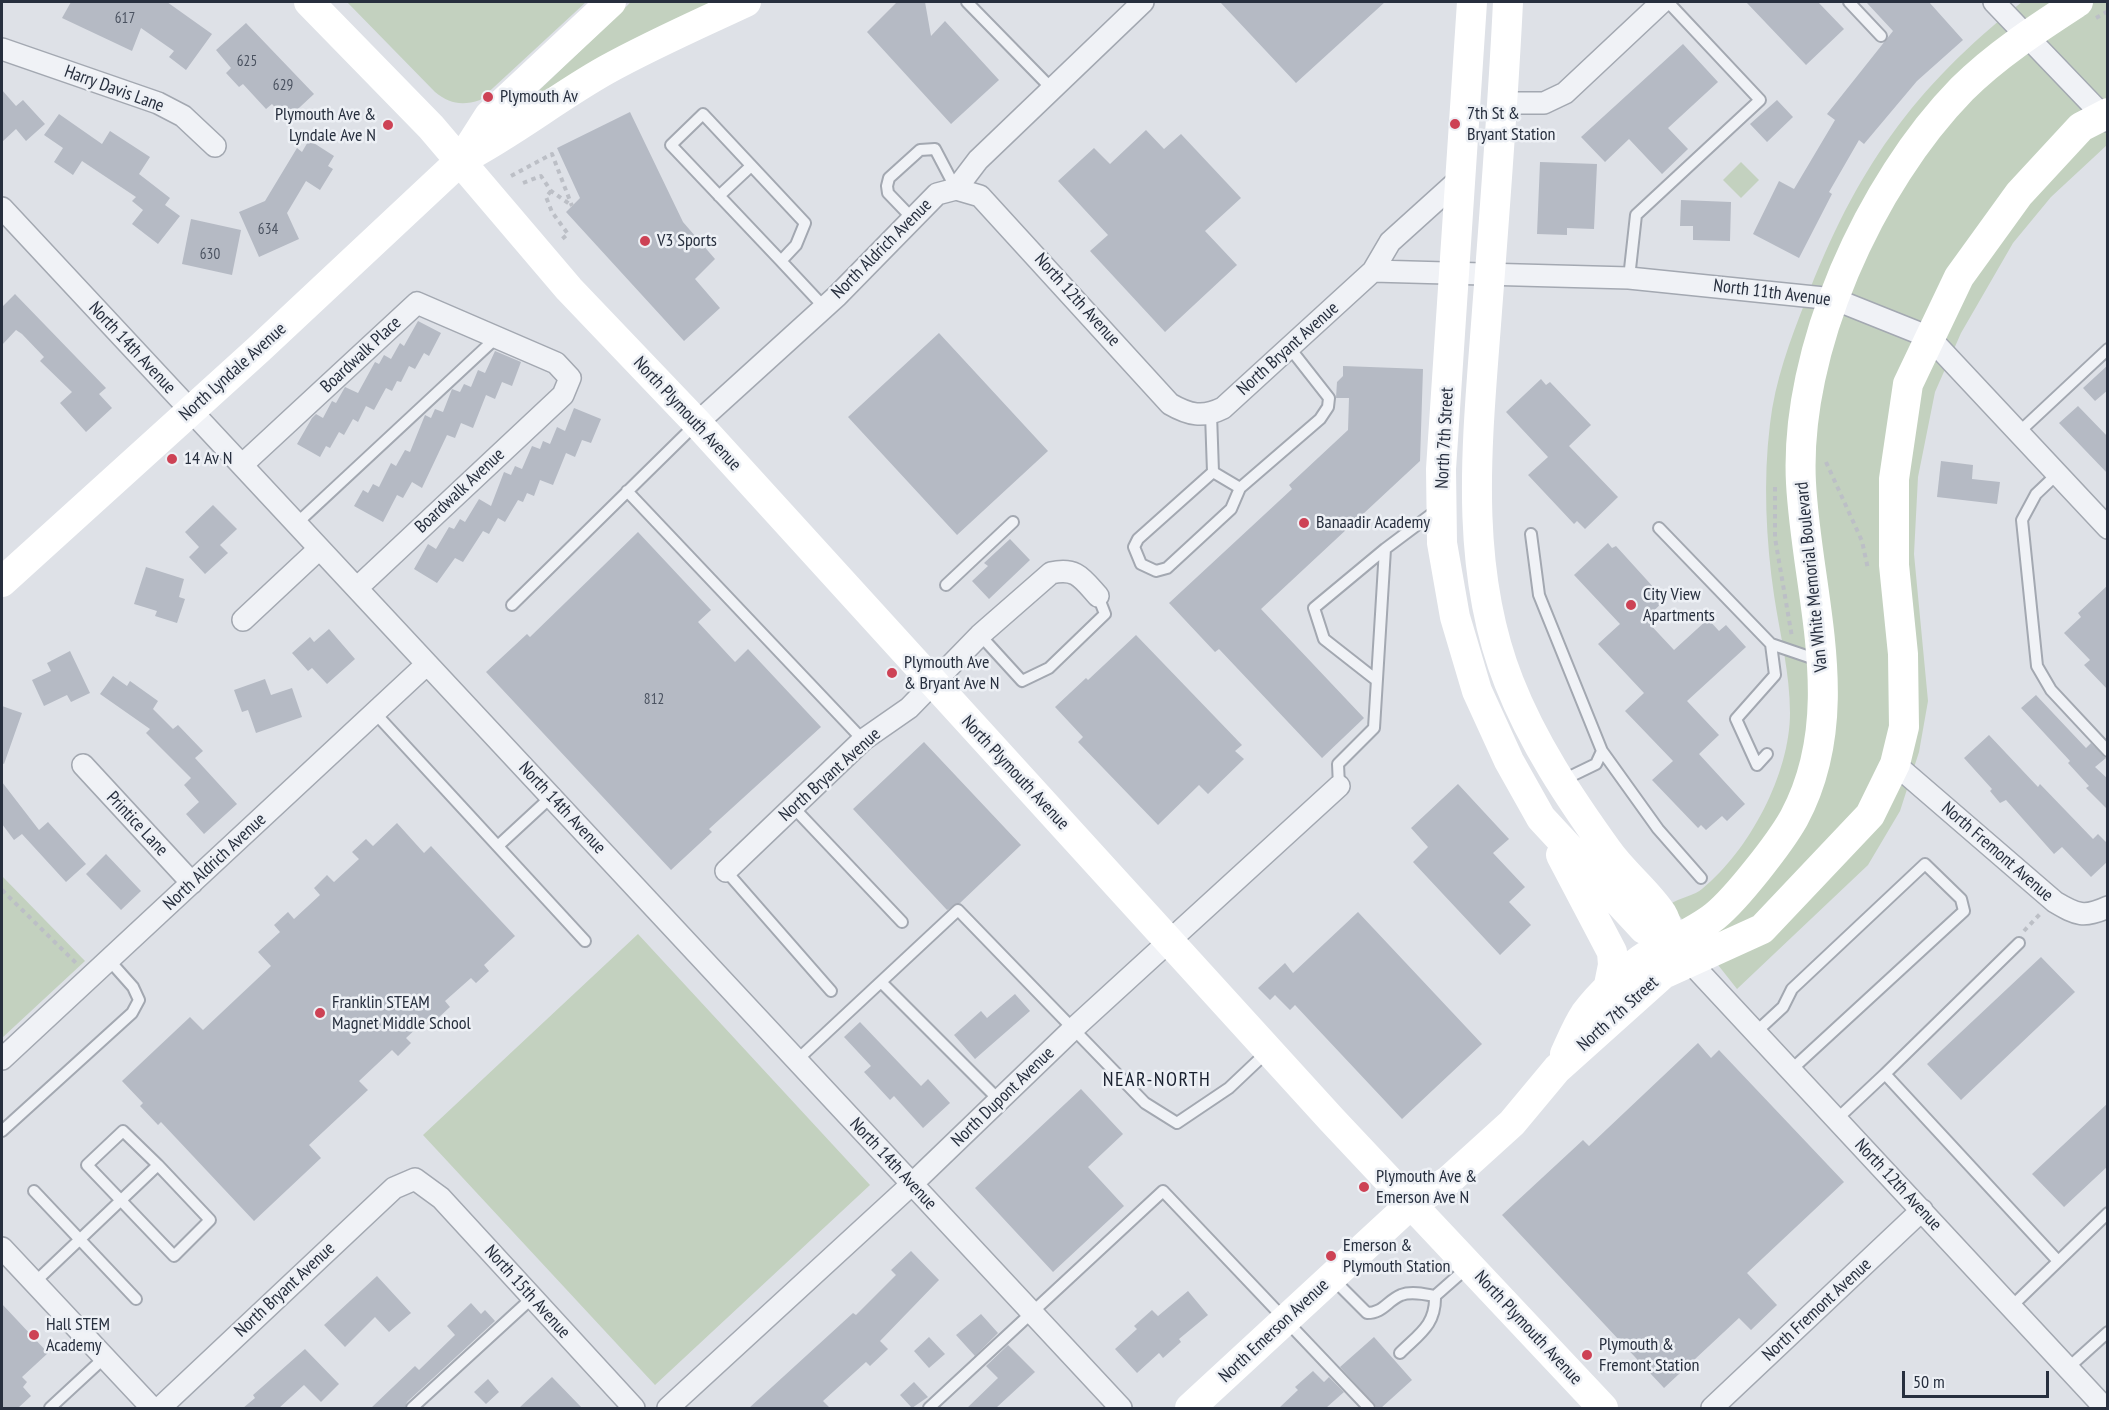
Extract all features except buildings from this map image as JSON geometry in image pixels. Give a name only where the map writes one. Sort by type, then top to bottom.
[{"type":"main road","name":"North Plymouth Avenue","points":[[309,2],[461,160],[569,289],[697,423],[933,685],[1411,1204],[1603,1408]]},
{"type":"main road","points":[[461,160],[489,116],[611,2]]},
{"type":"main road","points":[[461,160],[499,140],[606,70],[746,2]]},
{"type":"main road","name":"North 7th Street","points":[[1472,2],[1441,469],[1447,579],[1465,656],[1493,728],[1542,818],[1644,929],[1681,953]]},
{"type":"main road","name":"North 7th Street","points":[[1508,2],[1477,470],[1477,518],[1488,612],[1508,680],[1538,745],[1609,853],[1663,916],[1681,953]]},
{"type":"main road","name":"Van White Memorial Boulevard","points":[[1681,953],[1746,883],[1794,818],[1820,750],[1824,662],[1801,481],[1807,392],[1834,299],[1869,218],[1908,153],[1962,89],[2026,36],[2078,2]]},
{"type":"main road","points":[[1681,953],[1762,929],[1870,815],[1895,764],[1904,727],[1903,654],[1893,565],[1894,478],[1908,384],[1959,277],[2019,194],[2081,128],[2106,117]]},
{"type":"main road","name":"North Lyndale Avenue","points":[[2,582],[259,349],[461,160]]},
{"type":"main road","points":[[1542,818],[1612,952],[1613,965],[1608,990]]},
{"type":"main road","name":"North 7th Street","points":[[1557,1069],[1584,1015],[1608,990],[1647,955],[1681,953]]},
{"type":"main road","name":"North 7th Street","points":[[1411,1204],[1448,1181],[1512,1123],[1557,1069],[1663,974],[1681,953]]},
{"type":"main road","name":"North Emerson Avenue","points":[[1190,1408],[1411,1204]]},
{"type":"street","name":"North Aldrich Avenue","points":[[697,423],[824,307],[938,194],[956,189],[978,160],[1143,2]]},
{"type":"street","points":[[1502,104],[1544,103],[1565,93],[1662,2]]},
{"type":"street","points":[[1994,2],[2106,117]]},
{"type":"street","name":"Harry Davis Lane","points":[[2,49],[158,103],[183,116],[215,146]]},
{"type":"street","name":"North Bryant Avenue","points":[[1204,415],[1223,408],[1373,271],[1390,242],[1462,177]]},
{"type":"street","name":"North 12th Avenue","points":[[956,189],[980,196],[1170,404],[1204,415]]},
{"type":"street","name":"North 14th Avenue","points":[[2,208],[1121,1408]]},
{"type":"street","points":[[1373,271],[1455,272]]},
{"type":"street","name":"North 11th Avenue","points":[[1455,272],[1629,278],[1834,299],[1929,338],[2108,528]]},
{"type":"street","name":"Boardwalk Place","points":[[242,465],[417,303],[556,363],[570,378],[563,395]]},
{"type":"street","name":"Boardwalk Avenue","points":[[357,588],[563,395]]},
{"type":"street","points":[[243,620],[319,549]]},
{"type":"street","name":"North Bryant Avenue","points":[[726,871],[863,740],[909,708],[980,635],[1051,573],[1065,570],[1080,576],[1098,596]]},
{"type":"street","name":"North Aldrich Avenue","points":[[2,1059],[427,664]]},
{"type":"street","name":"North Fremont Avenue","points":[[1895,764],[2055,902],[2072,912],[2088,915],[2108,907]]},
{"type":"street","name":"Printice Lane","points":[[83,765],[192,883]]},
{"type":"street","name":"North Dupont Avenue","points":[[668,1408],[912,1184],[1073,1029],[1172,942],[1339,786]]},
{"type":"street","name":"North 12th Avenue","points":[[1681,953],[2105,1408]]},
{"type":"street","name":"North Bryant Avenue","points":[[160,1408],[394,1188],[415,1179]]},
{"type":"street","name":"North 15th Avenue","points":[[415,1179],[441,1198],[634,1408]]},
{"type":"street","name":"North Fremont Avenue","points":[[1712,1408],[1922,1210]]},
{"type":"street","points":[[2,1248],[152,1408]]},
{"type":"lane","points":[[967,2],[1053,90]]},
{"type":"lane","points":[[1629,278],[1636,215],[1760,100],[1668,2]]},
{"type":"lane","points":[[1849,2],[1881,36]]},
{"type":"lane","points":[[781,261],[796,245],[805,223],[703,114],[671,145],[824,307]]},
{"type":"lane","points":[[913,219],[888,193],[887,186],[889,178],[920,150],[934,149],[956,189]]},
{"type":"lane","points":[[720,196],[752,166]]},
{"type":"lane","points":[[296,524],[497,337]]},
{"type":"lane","points":[[1213,472],[1138,538],[1134,547],[1141,564],[1156,571],[1167,568],[1231,508],[1240,488],[1320,420],[1328,407],[1329,398],[1289,348]]},
{"type":"lane","points":[[2017,434],[2108,349]]},
{"type":"lane","points":[[1204,415],[1213,472]]},
{"type":"lane","points":[[512,605],[697,423]]},
{"type":"lane","points":[[1213,472],[1240,488]]},
{"type":"lane","points":[[2056,475],[2036,494],[2022,520],[2037,666],[2051,690],[2108,751]]},
{"type":"lane","points":[[627,491],[863,740]]},
{"type":"lane","points":[[1375,679],[1324,639],[1314,608],[1385,549],[1442,506]]},
{"type":"lane","points":[[946,585],[1013,522]]},
{"type":"lane","points":[[1659,528],[1772,644],[1824,662]]},
{"type":"lane","points":[[1531,534],[1539,595],[1602,751],[1658,829],[1701,878]]},
{"type":"lane","points":[[1339,786],[1338,764],[1374,728],[1375,679],[1385,549]]},
{"type":"lane","points":[[980,635],[1022,681],[1049,668],[1105,614],[1098,596]]},
{"type":"lane","points":[[1767,754],[1757,765],[1736,719],[1775,675],[1772,644]]},
{"type":"lane","points":[[375,712],[585,941]]},
{"type":"lane","points":[[1560,781],[1596,764],[1602,751]]},
{"type":"lane","points":[[499,845],[551,797]]},
{"type":"lane","points":[[793,807],[902,922]]},
{"type":"lane","points":[[1756,1032],[1783,1007],[1792,989],[1925,864],[1961,899],[1964,911],[1791,1070]]},
{"type":"lane","points":[[726,871],[831,991]]},
{"type":"lane","points":[[796,1060],[958,910],[1145,1103],[1177,1123],[1229,1088],[1269,1050]]},
{"type":"lane","points":[[1837,1119],[2019,944]]},
{"type":"lane","points":[[2,1131],[132,1013],[140,1000],[133,987],[109,960]]},
{"type":"lane","points":[[881,982],[999,1100]]},
{"type":"lane","points":[[1886,1074],[2058,1261]]},
{"type":"lane","points":[[123,1131],[158,1165],[210,1220],[174,1256],[87,1165],[123,1131]]},
{"type":"lane","points":[[34,1283],[158,1165]]},
{"type":"lane","points":[[34,1191],[136,1299]]},
{"type":"lane","points":[[929,1408],[1163,1191],[1369,1408]]},
{"type":"lane","points":[[2011,1307],[2108,1213]]},
{"type":"lane","points":[[1331,1278],[1367,1312],[1378,1313],[1401,1295],[1435,1296],[1469,1266]]},
{"type":"lane","points":[[1400,1353],[1430,1324],[1436,1313],[1435,1296]]},
{"type":"lane","points":[[412,1408],[532,1298]]},
{"type":"lane","points":[[2068,1368],[2108,1332]]},
{"type":"lane","points":[[50,1408],[104,1358]]},
{"type":"path","points":[[512,176],[552,154],[572,206],[551,190],[540,176],[523,183]]},
{"type":"path","points":[[551,190],[546,197],[568,234],[562,239]]},
{"type":"path","points":[[1835,483],[1842,502]]},
{"type":"path","points":[[2,890],[79,966]]},
{"type":"path","points":[[2019,944],[2022,933],[2040,914]]},
{"type":"green space","points":[[347,2],[586,2],[480,100],[462,103],[446,99],[435,92]]},
{"type":"green space","points":[[631,2],[721,2],[531,105],[527,102]]},
{"type":"green space","points":[[2022,2],[2107,2],[2107,145],[2051,197],[2013,243],[1961,333],[1935,392],[1918,477],[1914,554],[1928,701],[1919,752],[1900,811],[1868,865],[1737,989],[1670,904],[1699,891],[1736,854],[1764,810],[1783,761],[1788,737],[1790,713],[1788,683],[1771,574],[1766,510],[1768,445],[1772,408],[1779,376],[1794,330],[1825,254],[1845,211],[1867,172],[1919,100],[1949,67],[1983,34]]},
{"type":"green space","points":[[1741,162],[1759,180],[1741,198],[1723,180]]},
{"type":"green space","points":[[2,876],[85,961],[2,1038]]},
{"type":"green space","points":[[638,934],[870,1185],[655,1385],[423,1135]]},
{"type":"place","name":"Plymouth Av","points":[[488,97]]},
{"type":"place","name":"7th St & Bryant Station","points":[[1455,124]]},
{"type":"place","name":"Plymouth Ave & Lyndale Ave N","points":[[388,125]]},
{"type":"place","name":"V3 Sports","points":[[645,241]]},
{"type":"place","name":"14 Av N","points":[[172,459]]},
{"type":"place","name":"Banaadir Academy","points":[[1304,523]]},
{"type":"place","name":"City View Apartments","points":[[1631,605]]},
{"type":"place","name":"Plymouth Ave & Bryant Ave N","points":[[892,673]]},
{"type":"place","name":"Franklin STEAM Magnet Middle School","points":[[320,1013]]},
{"type":"place","name":"Plymouth Ave & Emerson Ave N","points":[[1364,1187]]},
{"type":"place","name":"Emerson & Plymouth Station","points":[[1331,1256]]},
{"type":"place","name":"Hall STEM Academy","points":[[34,1335]]},
{"type":"place","name":"Plymouth & Fremont Station","points":[[1587,1355]]},
{"type":"district","name":"NEAR-NORTH","points":[[1157,1080]]}]
